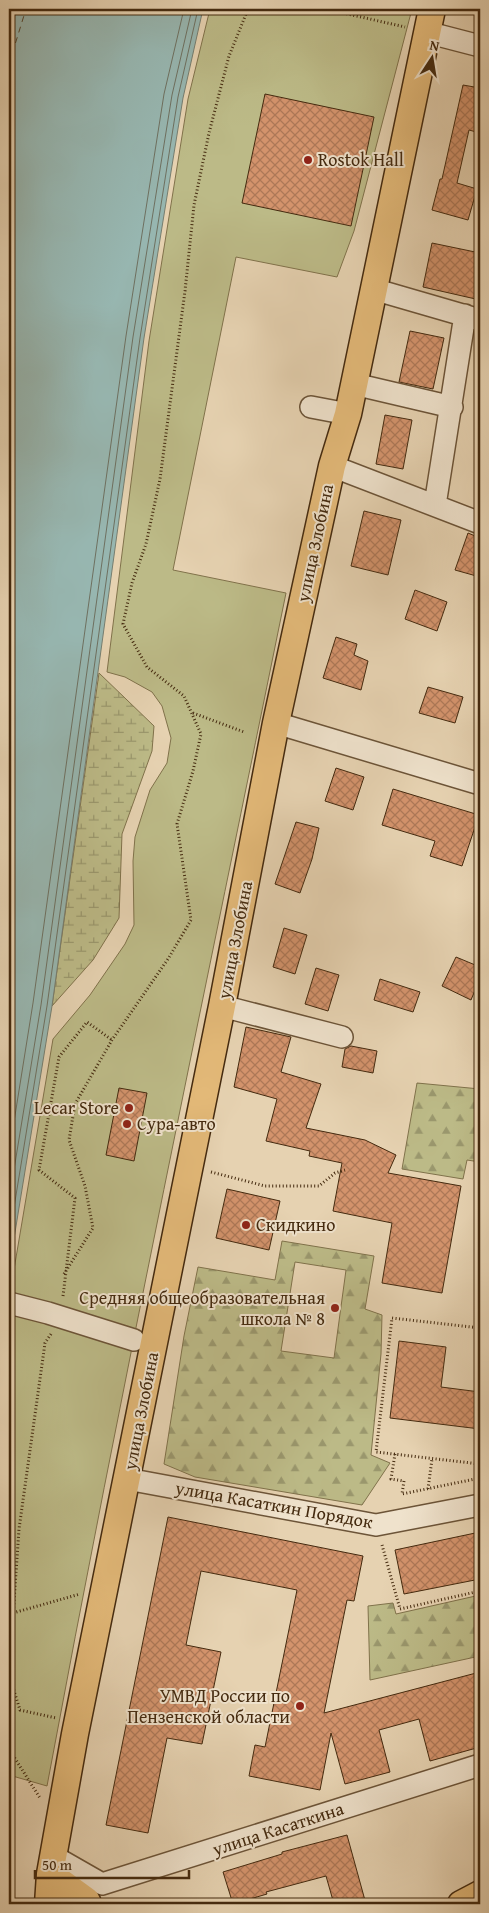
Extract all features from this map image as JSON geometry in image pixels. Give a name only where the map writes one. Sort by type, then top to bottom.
[{"type":"main road","name":"улица Злобина","points":[[48,1904],[51,1865],[75,1734],[222,1006],[276,723],[332,466],[348,414],[423,23]]},
{"type":"main road","points":[[51,1865],[88,1904]]},
{"type":"main road","points":[[461,1904],[480,1894]]},
{"type":"street","points":[[423,23],[480,46]]},
{"type":"street","points":[[373,289],[473,317],[452,408],[435,504]]},
{"type":"street","points":[[354,384],[452,408]]},
{"type":"street","points":[[311,407],[348,414]]},
{"type":"street","points":[[332,466],[435,504],[480,524]]},
{"type":"street","points":[[276,723],[480,784]]},
{"type":"street","points":[[222,1006],[342,1037]]},
{"type":"street","points":[[9,1303],[134,1340]]},
{"type":"street","name":"улица Касаткин Порядок","points":[[127,1479],[376,1525],[480,1505]]},
{"type":"street","name":"улица Касаткина","points":[[51,1865],[102,1884],[480,1765]]},
{"type":"path","points":[[112,1040],[87,1022],[59,1057],[39,1170],[75,1198],[64,1274],[93,1228],[85,1186],[69,1140],[75,1104],[112,1040],[168,959],[191,920],[177,824],[193,771],[201,734],[184,696],[147,668],[123,624],[132,583],[146,544],[160,479],[185,291],[194,205],[209,133],[229,56],[248,9]]},
{"type":"path","points":[[326,9],[423,23]]},
{"type":"path","points":[[192,713],[244,732]]},
{"type":"path","points":[[211,1172],[265,1186],[320,1186],[335,1174],[345,1170]]},
{"type":"path","points":[[480,1328],[392,1318],[376,1452],[480,1464]]},
{"type":"path","points":[[45,1343],[19,1530],[9,1675],[20,1710],[64,1719]]},
{"type":"path","points":[[395,1454],[391,1479],[404,1481],[402,1494],[480,1478]]},
{"type":"path","points":[[427,1497],[432,1458]]},
{"type":"path","points":[[376,1525],[400,1609],[480,1591]]},
{"type":"path","points":[[13,1614],[82,1593]]},
{"type":"path","points":[[9,1749],[43,1802]]},
{"type":"green space","points":[[210,9],[412,9],[354,231],[337,277],[236,257],[173,570],[286,593],[134,1339],[47,1786],[9,1775],[9,1299],[53,1039],[90,995],[125,944],[134,925],[133,861],[135,837],[150,790],[167,763],[171,738],[162,706],[152,692],[125,677],[107,672],[149,341],[188,99]]},
{"type":"green space","points":[[99,673],[154,726],[152,751],[122,834],[119,918],[93,960],[52,1006]]},
{"type":"green space","points":[[417,1083],[480,1089],[480,1162],[467,1160],[463,1179],[402,1169]]},
{"type":"green space","points":[[282,1241],[374,1256],[365,1309],[382,1315],[381,1354],[371,1455],[390,1463],[362,1505],[195,1477],[164,1464],[184,1336],[198,1267],[275,1280]],"holes":[[[295,1262],[346,1270],[334,1358],[281,1351]]]},
{"type":"green space","points":[[480,1595],[480,1656],[370,1680],[368,1606],[393,1603],[396,1614]]},
{"type":"water","points":[[9,9],[203,9],[183,98],[144,338],[52,1006],[9,1269]]},
{"type":"building","points":[[463,85],[480,88],[480,133],[469,130],[457,183],[477,189],[468,220],[432,210],[440,179],[442,179]]},
{"type":"building","name":"Rostok Hall","points":[[265,94],[374,117],[351,226],[242,203]]},
{"type":"building","points":[[432,243],[480,253],[480,300],[423,287]]},
{"type":"building","points":[[410,331],[444,338],[433,389],[399,382]]},
{"type":"building","points":[[385,415],[412,420],[403,469],[376,464]]},
{"type":"building","points":[[364,511],[401,520],[388,575],[351,566]]},
{"type":"building","points":[[468,533],[480,538],[480,577],[455,570]]},
{"type":"building","points":[[415,590],[447,602],[437,631],[405,619]]},
{"type":"building","points":[[336,637],[357,644],[354,655],[368,661],[361,690],[323,678]]},
{"type":"building","points":[[428,687],[463,697],[455,723],[419,713]]},
{"type":"building","points":[[336,768],[364,777],[353,810],[325,801]]},
{"type":"building","points":[[393,789],[479,815],[462,866],[430,856],[435,841],[382,825]]},
{"type":"building","points":[[296,822],[319,828],[312,859],[300,893],[275,884]]},
{"type":"building","points":[[284,928],[307,935],[295,974],[273,967]]},
{"type":"building","points":[[456,957],[480,967],[480,978],[471,1000],[442,986]]},
{"type":"building","points":[[316,968],[339,975],[328,1011],[305,1004]]},
{"type":"building","points":[[380,979],[420,992],[413,1012],[374,1000]]},
{"type":"building","points":[[246,1027],[291,1037],[281,1072],[321,1084],[306,1128],[365,1140],[396,1155],[388,1173],[461,1186],[442,1293],[382,1283],[392,1223],[333,1211],[342,1163],[309,1156],[310,1151],[266,1141],[277,1099],[234,1087]]},
{"type":"building","points":[[351,1046],[377,1051],[373,1073],[342,1067],[345,1049]]},
{"type":"building","name":"Сура-авто","points":[[119,1088],[147,1093],[134,1161],[106,1155]]},
{"type":"building","points":[[227,1189],[280,1201],[269,1250],[216,1238]]},
{"type":"building","points":[[399,1341],[446,1347],[441,1387],[480,1392],[480,1429],[390,1418]]},
{"type":"building","name":"УМВД России по Пензенской области","points":[[168,1517],[363,1556],[354,1601],[347,1600],[324,1713],[480,1672],[480,1747],[430,1761],[419,1719],[379,1730],[390,1772],[345,1784],[331,1733],[320,1790],[249,1776],[255,1745],[265,1747],[297,1590],[201,1571],[186,1645],[221,1652],[202,1744],[167,1738],[148,1833],[106,1825]]},
{"type":"building","points":[[480,1532],[480,1579],[404,1594],[395,1550]]},
{"type":"building","points":[[347,1835],[366,1904],[334,1904],[326,1876],[266,1892],[267,1894],[233,1904],[223,1872],[282,1854],[282,1852]]},
{"type":"ferry route","points":[[9,64],[26,9]]},
{"type":"place","name":"Rostok Hall","points":[[308,160]]},
{"type":"place","name":"Lecar Store","points":[[129,1108]]},
{"type":"place","name":"Сура-авто","points":[[127,1124]]},
{"type":"place","name":"Скидкино","points":[[246,1225]]},
{"type":"place","name":"Средняя общеобразовательная школа № 8","points":[[335,1308]]},
{"type":"place","name":"УМВД России по Пензенской области","points":[[300,1706]]}]
